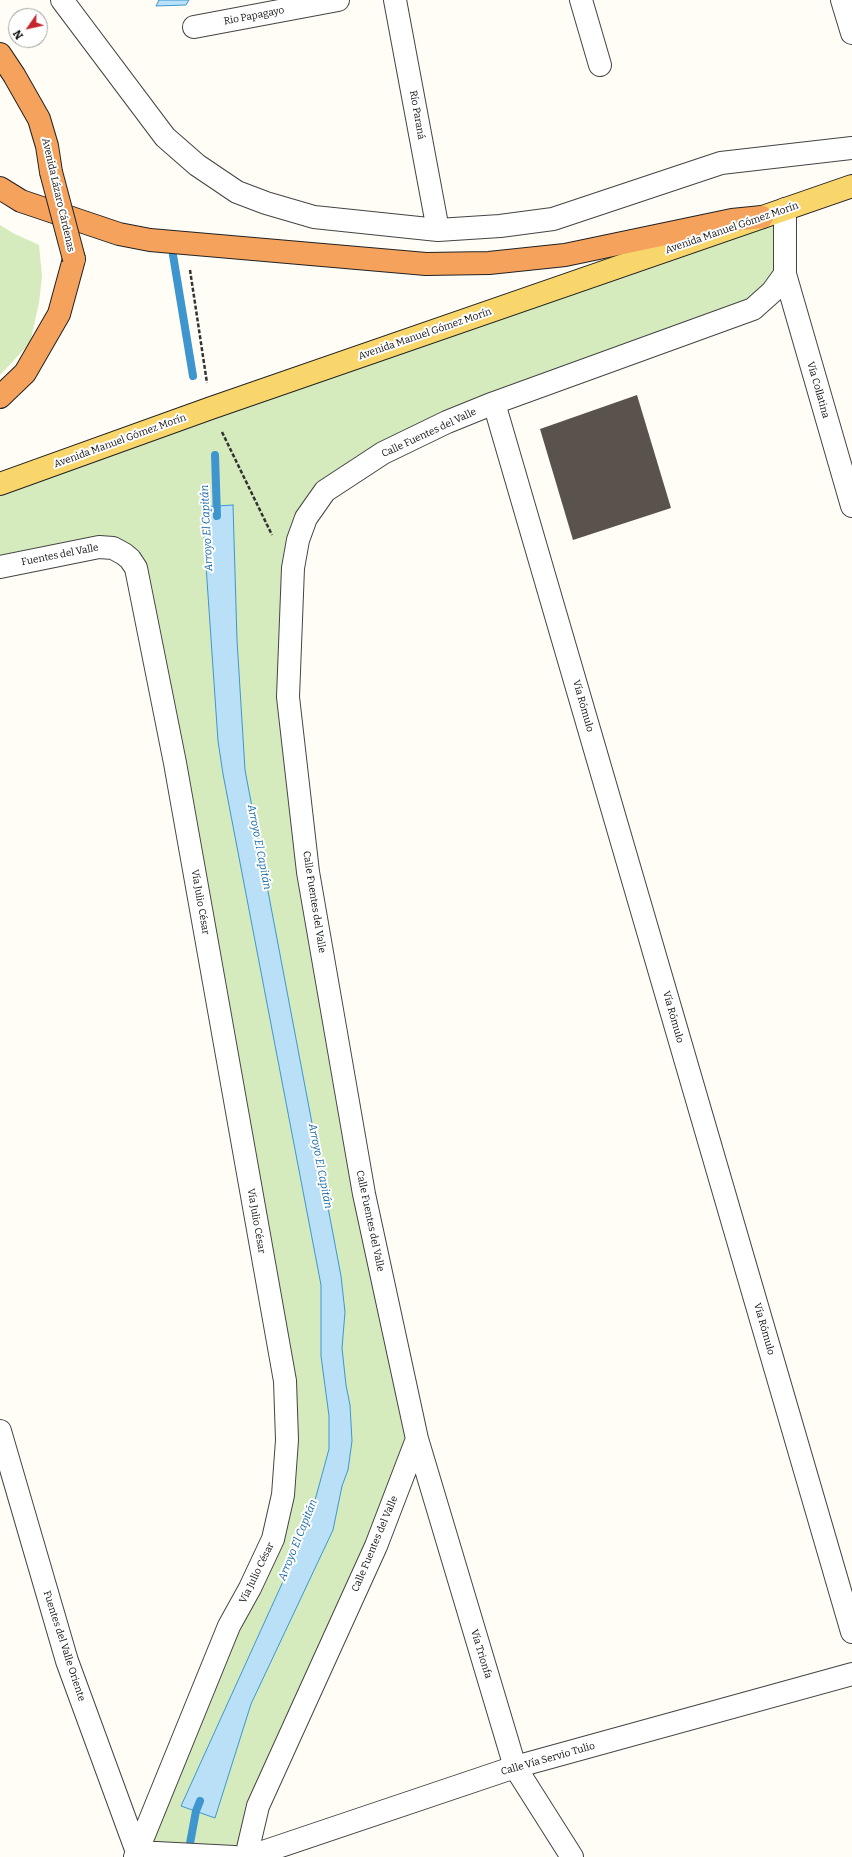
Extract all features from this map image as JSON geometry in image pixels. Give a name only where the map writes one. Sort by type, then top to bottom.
[{"type":"highway","name":"Avenida Lázaro Cárdenas","points":[[0,54],[14,75],[39,119],[47,146],[51,172],[74,259],[58,314],[25,373],[0,397]]},
{"type":"highway","points":[[0,188],[21,201],[119,234],[150,240],[426,264],[489,263],[564,255],[732,220],[762,217]]},
{"type":"main road","name":"Avenida Manuel Gómez Morín","points":[[0,484],[218,405],[852,186]]},
{"type":"street","points":[[62,0],[165,137],[197,165],[237,192],[266,203],[314,217],[438,230],[500,226],[553,219],[721,163],[852,148]]},
{"type":"street","name":"Rio Papagayo","points":[[194,27],[338,0]]},
{"type":"street","name":"Río Paraná","points":[[396,0],[438,230]]},
{"type":"street","points":[[581,0],[600,65]]},
{"type":"street","points":[[842,0],[852,33]]},
{"type":"street","points":[[785,209],[785,274]]},
{"type":"street","name":"Calle Fuentes del Valle","points":[[247,1857],[258,1806],[376,1546],[416,1439],[364,1194],[308,872],[288,697],[293,568],[298,540],[306,518],[325,491],[383,453],[447,422],[494,403],[752,309],[772,292],[785,274]]},
{"type":"street","name":"Vía Collatina","points":[[785,274],[852,506]]},
{"type":"street","name":"Vía Rómulo","points":[[494,403],[852,1632]]},
{"type":"street","name":"Fuentes del Valle","points":[[0,567],[99,547],[113,548],[124,554],[130,559],[136,568]]},
{"type":"street","name":"Vía Julio César","points":[[136,568],[175,763],[285,1381],[287,1440],[283,1495],[273,1540],[250,1588],[229,1626],[136,1854]]},
{"type":"street","name":"Fuentes del Valle Oriente","points":[[0,1431],[67,1660],[136,1854]]},
{"type":"street","name":"Vía Trionfa","points":[[416,1439],[515,1767],[572,1857]]},
{"type":"street","name":"Calle Vía Servio Tulio","points":[[247,1857],[515,1767],[852,1674]]},
{"type":"street","points":[[136,1854],[234,1857]]},
{"type":"green space","points":[[785,209],[785,274],[753,309],[383,453],[325,491],[298,540],[288,697],[417,1439],[246,1857],[137,1852],[250,1588],[287,1440],[135,568],[99,547],[0,564],[0,484]]},
{"type":"green space","points":[[0,225],[39,245],[42,276],[39,303],[30,343],[0,375]]},
{"type":"water","points":[[159,0],[189,0],[186,5],[156,6]]},
{"type":"water","points":[[233,505],[237,640],[245,770],[341,1276],[345,1312],[342,1348],[350,1405],[352,1441],[348,1470],[342,1486],[333,1530],[251,1704],[215,1818],[181,1806],[300,1544],[314,1504],[329,1449],[329,1416],[321,1356],[321,1285],[223,774],[218,741],[202,507]]},
{"type":"building","points":[[637,395],[671,508],[573,540],[540,429]]},
{"type":"waterway","name":"Arroyo El Capitán","points":[[173,255],[193,376]]},
{"type":"waterway","name":"Arroyo El Capitán","points":[[215,455],[217,516]]},
{"type":"waterway","name":"Arroyo El Capitán","points":[[188,1854],[196,1811],[200,1801]]}]
